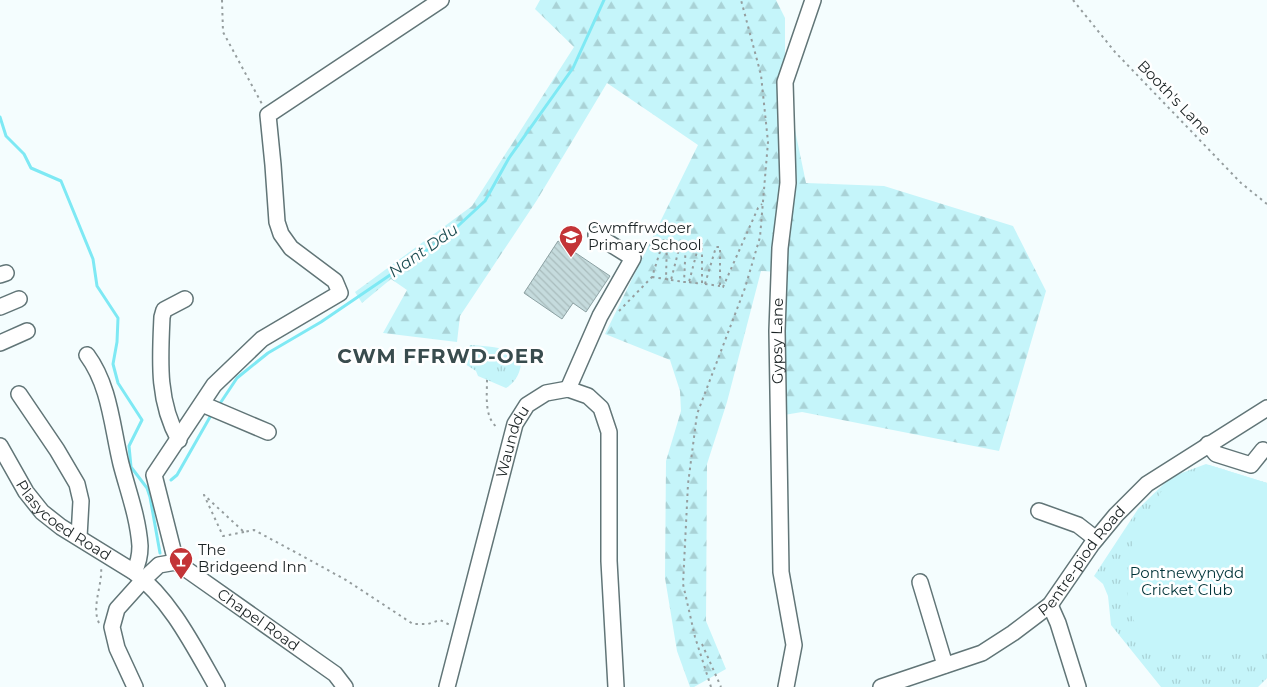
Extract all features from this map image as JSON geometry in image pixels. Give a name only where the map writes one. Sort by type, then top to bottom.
[{"type":"street","points":[[135,687],[117,648],[112,627],[118,609],[139,576],[159,565],[176,562],[154,475],[214,385],[262,339],[340,293],[335,281],[291,248],[281,234],[276,222],[268,115],[441,0]]},
{"type":"street","name":"Gypsy Lane","points":[[786,687],[794,645],[781,572],[777,331],[780,248],[788,183],[785,82],[813,0]]},
{"type":"street","points":[[596,235],[632,258],[600,316],[568,389],[588,396],[601,408],[609,432],[609,561],[616,687]]},
{"type":"street","points":[[0,307],[19,299]]},
{"type":"street","points":[[179,440],[166,414],[161,388],[160,357],[164,310],[185,299]]},
{"type":"street","points":[[0,343],[27,331]]},
{"type":"street","points":[[87,355],[97,368],[104,389],[121,464],[135,512],[140,548],[139,576]]},
{"type":"street","name":"Waunddu","points":[[447,687],[516,424],[527,405],[546,393],[568,389]]},
{"type":"street","points":[[19,394],[57,450],[77,484],[81,501],[79,538]]},
{"type":"street","points":[[202,404],[268,432]]},
{"type":"street","name":"Pentre-piod Road","points":[[881,687],[982,653],[1013,633],[1050,605],[1096,539],[1147,484],[1267,408]]},
{"type":"street","points":[[1208,444],[1216,454],[1251,465],[1263,450]]},
{"type":"street","name":"Plasycoed Road","points":[[0,446],[26,492],[42,512],[61,528],[139,576],[166,602],[217,687]]},
{"type":"street","points":[[1039,511],[1078,525],[1096,539]]},
{"type":"street","name":"Chapel Road","points":[[176,562],[335,674],[346,687]]},
{"type":"street","points":[[920,582],[945,665]]},
{"type":"street","points":[[1050,605],[1058,623],[1078,687]]},
{"type":"path","points":[[222,0],[223,32],[268,115]]},
{"type":"path","points":[[711,687],[694,637],[683,584],[688,484],[696,414],[745,288],[760,237],[768,142],[761,75],[741,0]]},
{"type":"path","name":"Booth's Lane","points":[[1073,0],[1115,52],[1241,184],[1267,204]]},
{"type":"path","points":[[652,277],[723,287],[758,208],[763,203]]},
{"type":"path","points":[[619,311],[652,277],[664,239],[667,239],[666,279]]},
{"type":"path","points":[[671,280],[681,241],[686,241],[684,282]]},
{"type":"path","points":[[689,282],[699,244],[702,244],[702,284]]},
{"type":"path","points":[[705,284],[716,247],[720,247],[720,286]]},
{"type":"path","points":[[487,380],[489,418],[492,424],[498,428]]},
{"type":"path","points":[[244,532],[204,496],[222,536],[244,532],[254,530],[346,580],[413,624],[428,624],[440,620],[454,628]]},
{"type":"path","points":[[702,644],[721,687]]},
{"type":"green space","points":[[540,0],[776,0],[785,18],[785,82],[806,183],[884,186],[1013,226],[1046,291],[999,451],[802,412],[778,416],[778,272],[761,271],[727,402],[707,464],[706,621],[726,669],[694,687],[690,687],[677,651],[665,578],[666,461],[681,411],[680,391],[670,360],[605,334],[698,145],[607,83],[537,200],[460,316],[457,342],[383,333],[407,290],[391,279],[362,303],[355,292],[472,206],[574,47],[535,9]]},
{"type":"green space","points":[[470,345],[503,349],[518,356],[521,362],[517,377],[506,388],[478,376],[476,371],[465,364]]},
{"type":"green space","name":"Pontnewynydd Cricket Club","points":[[1206,464],[1267,483],[1267,678],[1258,687],[1161,687],[1111,625],[1108,596],[1103,584],[1094,576],[1138,509],[1171,477]]},
{"type":"green space","name":"Pontnewynydd Cricket Club","points":[[1209,465],[1267,483],[1267,644],[1253,651],[1237,654],[1195,656],[1175,654],[1166,652],[1148,641],[1136,624],[1127,595],[1130,555],[1132,546],[1145,519],[1171,477],[1208,471]]},
{"type":"building","points":[[558,241],[610,276],[586,312],[573,303],[562,319],[524,293]]},
{"type":"waterway","name":"Nant Ddu","points":[[221,402],[237,378],[268,353],[321,322],[446,237],[485,201],[509,158],[573,68],[604,0]]},
{"type":"waterway","points":[[0,117],[6,136],[24,154],[31,168],[61,181],[93,259],[97,286],[118,318],[117,342],[113,364],[118,383],[142,420],[129,446],[131,467],[147,488],[160,553]]},
{"type":"waterway","name":"Nant Ddu","points":[[171,480],[177,475],[210,417]]},
{"type":"place","name":"Cwmffrwdoer Primary School","points":[[571,258]]},
{"type":"place","name":"The Bridgeend Inn","points":[[181,580]]},
{"type":"district","name":"CWM FFRWD-OER","points":[[441,356]]}]
